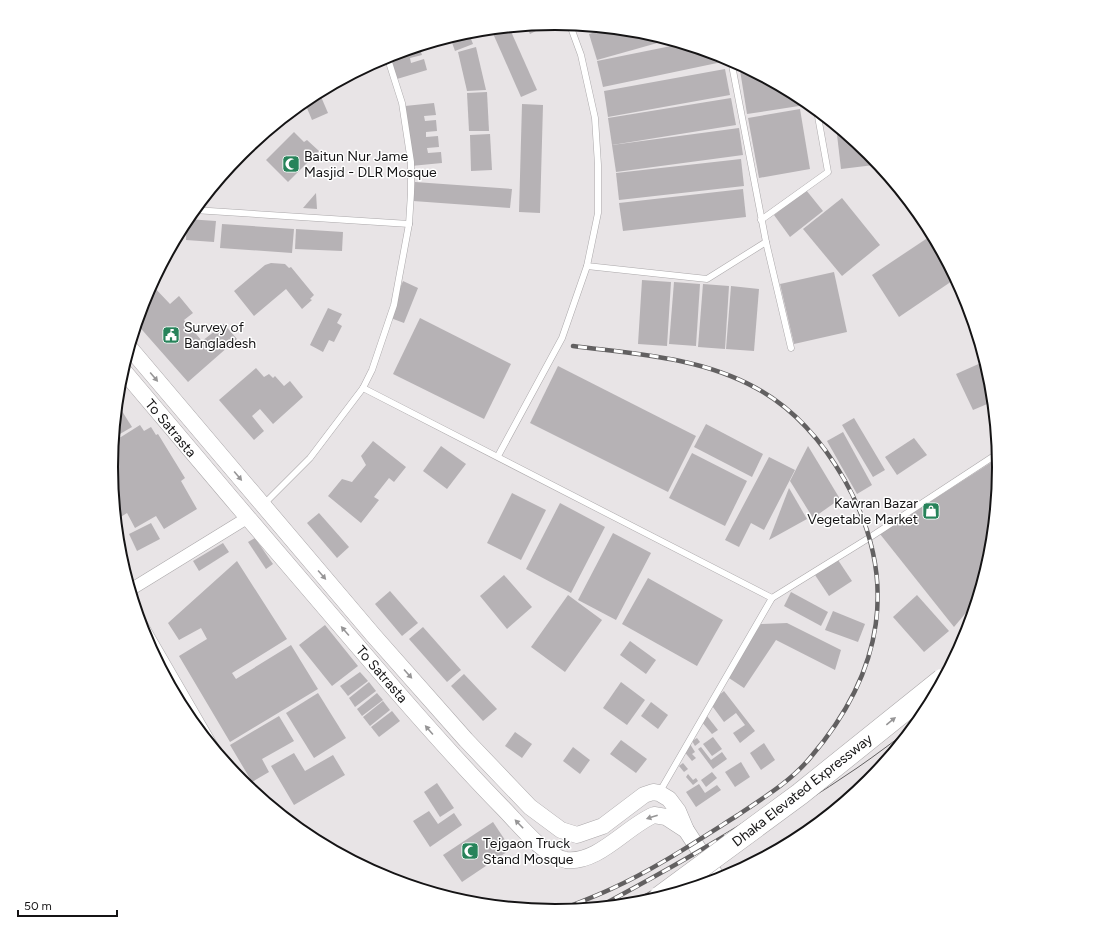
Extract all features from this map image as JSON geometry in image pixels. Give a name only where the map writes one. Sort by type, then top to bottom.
[{"type":"highway","name":"Dhaka Elevated Expressway","points":[[673,888],[800,794],[931,688]]},
{"type":"street","points":[[133,352],[374,636],[466,740],[530,807],[561,830],[576,835],[603,826],[644,795],[653,792],[659,793],[669,799],[673,804],[686,830],[715,874]]},
{"type":"street","name":"To Satrasta","points":[[127,375],[247,518],[451,754],[546,850],[555,856],[567,860],[588,857],[654,815],[666,817],[686,830]]},
{"type":"street","points":[[134,587],[247,518],[263,505]]},
{"type":"street","points":[[172,677],[191,709]]},
{"type":"street","points":[[451,754],[466,740]]},
{"type":"street","points":[[546,850],[561,830]]},
{"type":"lane","points":[[498,456],[562,338],[587,266],[598,212],[598,165],[595,118],[581,55],[572,31]]},
{"type":"lane","points":[[263,505],[310,458],[363,388],[372,370],[394,305],[409,224],[411,193],[407,133],[402,103],[388,63]]},
{"type":"lane","points":[[731,67],[761,220],[791,348]]},
{"type":"lane","points":[[761,220],[828,172],[818,118]]},
{"type":"lane","points":[[201,210],[409,224]]},
{"type":"lane","points":[[587,266],[707,279],[766,242]]},
{"type":"lane","points":[[363,388],[772,598]]},
{"type":"lane","points":[[659,793],[772,598],[872,536],[992,457]]},
{"type":"building","points":[[528,31],[537,31],[530,34]]},
{"type":"building","points":[[595,32],[612,34],[659,43],[597,60],[589,34]]},
{"type":"building","points":[[511,33],[537,90],[521,97],[493,35]]},
{"type":"building","points":[[471,38],[473,44],[455,51],[452,42]]},
{"type":"building","points":[[671,46],[720,62],[603,87],[597,61]]},
{"type":"building","points":[[476,47],[486,90],[467,91],[458,52]]},
{"type":"building","points":[[421,51],[422,55],[410,58],[411,63],[424,59],[427,70],[397,79],[392,61]]},
{"type":"building","points":[[725,69],[730,95],[608,117],[604,91]]},
{"type":"building","points":[[740,71],[773,89],[799,106],[747,114]]},
{"type":"building","points":[[487,92],[489,131],[469,131],[467,93]]},
{"type":"building","points":[[322,98],[328,113],[312,120],[307,108]]},
{"type":"building","points":[[731,98],[736,125],[612,145],[608,118]]},
{"type":"building","points":[[434,103],[436,115],[424,116],[425,121],[436,120],[437,131],[426,132],[426,137],[438,136],[439,147],[427,148],[428,153],[441,152],[442,163],[411,166],[405,106]]},
{"type":"building","points":[[522,104],[543,105],[540,213],[519,212]]},
{"type":"building","points":[[800,109],[810,169],[759,178],[748,118]]},
{"type":"building","points":[[739,128],[743,155],[616,172],[612,145]]},
{"type":"building","points":[[294,132],[304,142],[307,140],[319,151],[288,182],[266,160]]},
{"type":"building","points":[[837,133],[871,165],[841,169]]},
{"type":"building","points":[[490,134],[492,170],[471,171],[470,135]]},
{"type":"building","points":[[741,159],[744,186],[619,200],[616,173]]},
{"type":"building","points":[[415,182],[512,189],[510,208],[413,201]]},
{"type":"building","points":[[743,189],[746,217],[623,231],[619,203]]},
{"type":"building","points":[[806,190],[823,211],[790,237],[774,215]]},
{"type":"building","points":[[316,193],[317,209],[303,208]]},
{"type":"building","points":[[842,198],[880,245],[842,276],[803,229]]},
{"type":"building","points":[[194,220],[216,221],[214,242],[186,240],[186,231]]},
{"type":"building","points":[[222,224],[294,229],[292,253],[220,248]]},
{"type":"building","points":[[296,229],[343,232],[342,251],[295,249]]},
{"type":"building","points":[[927,239],[950,282],[899,317],[872,275]]},
{"type":"building","points":[[271,263],[285,264],[289,268],[291,267],[314,295],[310,299],[312,300],[302,309],[286,289],[254,316],[234,291],[265,265]]},
{"type":"building","points":[[834,272],[847,332],[794,344],[780,284]]},
{"type":"building","points":[[642,280],[671,282],[667,346],[638,344]]},
{"type":"building","points":[[403,281],[418,288],[404,323],[388,317]]},
{"type":"building","points":[[674,282],[700,284],[696,346],[669,344]]},
{"type":"building","points":[[703,284],[729,286],[725,349],[698,347]]},
{"type":"building","points":[[731,286],[759,289],[754,351],[726,349]]},
{"type":"building","name":"Survey of Bangladesh","points":[[156,289],[170,304],[179,296],[193,313],[184,320],[202,341],[224,324],[237,339],[188,382],[141,328]]},
{"type":"building","points":[[328,308],[342,314],[337,323],[342,326],[334,342],[329,340],[323,352],[310,345]]},
{"type":"building","points":[[420,318],[511,364],[484,419],[393,374]]},
{"type":"building","points":[[979,364],[987,404],[973,410],[956,374]]},
{"type":"building","points":[[558,366],[696,436],[668,492],[530,423]]},
{"type":"building","points":[[256,368],[264,377],[269,374],[273,378],[275,376],[284,386],[290,381],[303,397],[273,424],[260,409],[252,416],[264,431],[254,440],[219,400]]},
{"type":"building","points":[[121,410],[132,427],[118,435]]},
{"type":"building","points":[[854,418],[885,470],[873,477],[842,425]]},
{"type":"building","points":[[706,424],[763,454],[752,477],[694,447]]},
{"type":"building","points":[[140,425],[144,431],[151,427],[156,435],[158,434],[185,478],[181,481],[197,509],[164,529],[156,516],[135,528],[127,513],[120,517],[118,496],[118,439]]},
{"type":"building","points":[[843,432],[872,485],[857,494],[827,441]]},
{"type":"building","points":[[914,438],[927,455],[897,475],[885,457]]},
{"type":"building","points":[[373,441],[406,467],[394,482],[389,478],[374,497],[379,500],[361,523],[328,496],[342,479],[352,482],[366,465],[361,456]]},
{"type":"building","points":[[441,446],[466,464],[447,489],[423,471]]},
{"type":"building","points":[[808,446],[840,499],[813,518],[790,481]]},
{"type":"building","points":[[692,453],[747,481],[725,526],[669,498]]},
{"type":"building","points":[[769,457],[795,470],[764,530],[751,523],[739,547],[725,540]]},
{"type":"building","points":[[992,462],[991,496],[988,524],[977,580],[966,613],[954,627],[880,534]]},
{"type":"building","points":[[789,488],[807,519],[769,540]]},
{"type":"building","points":[[512,493],[546,510],[521,560],[487,543]]},
{"type":"building","points":[[560,503],[605,527],[571,593],[526,569]]},
{"type":"building","points":[[319,513],[349,547],[337,558],[307,523]]},
{"type":"building","points":[[151,523],[160,539],[137,551],[129,534]]},
{"type":"building","points":[[613,533],[651,553],[616,620],[578,600]]},
{"type":"building","points":[[255,538],[273,564],[266,569],[248,542]]},
{"type":"building","points":[[223,543],[229,552],[199,571],[193,561]]},
{"type":"building","points":[[838,560],[852,581],[829,596],[815,575]]},
{"type":"building","points":[[237,561],[287,639],[232,673],[236,679],[291,645],[318,689],[230,742],[179,656],[207,639],[201,628],[179,640],[168,623]]},
{"type":"building","points":[[504,575],[532,607],[507,629],[480,596]]},
{"type":"building","points":[[648,578],[723,620],[697,666],[622,624]]},
{"type":"building","points":[[390,591],[418,623],[402,636],[375,604]]},
{"type":"building","points":[[791,592],[828,612],[821,626],[784,606]]},
{"type":"building","points":[[568,595],[602,620],[565,672],[531,647]]},
{"type":"building","points":[[917,595],[949,631],[924,652],[893,617]]},
{"type":"building","points":[[833,611],[865,624],[858,642],[825,630]]},
{"type":"building","points":[[787,623],[841,650],[835,670],[776,640],[744,688],[726,676],[761,624]]},
{"type":"building","points":[[325,625],[358,666],[332,686],[299,645]]},
{"type":"building","points":[[423,627],[461,670],[447,682],[409,639]]},
{"type":"building","points":[[630,641],[656,660],[646,674],[620,655]]},
{"type":"building","points":[[360,672],[368,681],[348,696],[340,686]]},
{"type":"building","points":[[464,674],[497,709],[483,721],[451,686]]},
{"type":"building","points":[[369,682],[376,691],[355,707],[349,698]]},
{"type":"building","points":[[621,682],[645,700],[627,725],[603,708]]},
{"type":"building","points":[[724,691],[755,731],[740,743],[733,733],[745,725],[736,713],[724,722],[710,703]]},
{"type":"building","points":[[318,693],[346,738],[314,758],[286,713]]},
{"type":"building","points":[[377,693],[383,700],[362,716],[357,709]]},
{"type":"building","points":[[383,701],[390,710],[370,726],[363,717]]},
{"type":"building","points":[[651,702],[668,715],[658,729],[641,716]]},
{"type":"building","points":[[392,711],[400,721],[379,737],[371,727]]},
{"type":"building","points":[[279,716],[294,741],[262,759],[269,772],[252,782],[230,745]]},
{"type":"building","points":[[707,716],[718,730],[712,734],[701,721]]},
{"type":"building","points":[[515,732],[532,744],[522,758],[505,746]]},
{"type":"building","points":[[713,737],[722,749],[712,756],[703,744]]},
{"type":"building","points":[[697,738],[700,742],[695,746],[692,741]]},
{"type":"building","points":[[621,740],[647,759],[636,773],[610,754]]},
{"type":"building","points":[[764,743],[775,760],[761,770],[750,753]]},
{"type":"building","points":[[690,744],[695,752],[692,754],[696,758],[692,761],[683,750]]},
{"type":"building","points":[[573,747],[590,760],[580,774],[563,761]]},
{"type":"building","points":[[701,747],[711,760],[722,752],[727,759],[713,769],[698,749]]},
{"type":"building","points":[[294,753],[305,771],[333,755],[345,775],[294,805],[271,766]]},
{"type":"building","points":[[741,762],[750,777],[735,787],[725,772]]},
{"type":"building","points":[[683,763],[688,769],[684,772],[679,766]]},
{"type":"building","points":[[712,772],[717,778],[706,787],[701,780]]},
{"type":"building","points":[[688,774],[693,780],[696,778],[698,781],[693,785],[686,777]]},
{"type":"building","points":[[437,783],[454,808],[440,817],[424,792]]},
{"type":"building","points":[[699,784],[705,793],[717,785],[721,790],[696,807],[686,792]]},
{"type":"building","points":[[429,811],[438,824],[454,813],[462,825],[430,847],[413,821]]},
{"type":"building","points":[[493,822],[511,849],[462,882],[443,855]]},
{"type":"tram line","points":[[643,895],[773,822],[857,768],[895,740]]},
{"type":"railway","points":[[573,346],[667,358],[712,369],[756,388],[783,406],[817,439],[836,465],[844,479],[862,516],[873,553],[878,589],[876,624],[868,659],[854,693],[835,726],[802,767],[794,775],[766,796],[676,854],[644,873],[577,903]]},
{"type":"railway","points":[[612,900],[686,859],[771,808],[854,753],[922,703]]},
{"type":"place","name":"Baitun Nur Jame Masjid - DLR Mosque","points":[[291,164]]},
{"type":"place","name":"Survey of Bangladesh","points":[[171,335]]},
{"type":"place","name":"Kawran Bazar Vegetable Market","points":[[931,511]]},
{"type":"place","name":"Tejgaon Truck Stand Mosque","points":[[470,851]]}]
